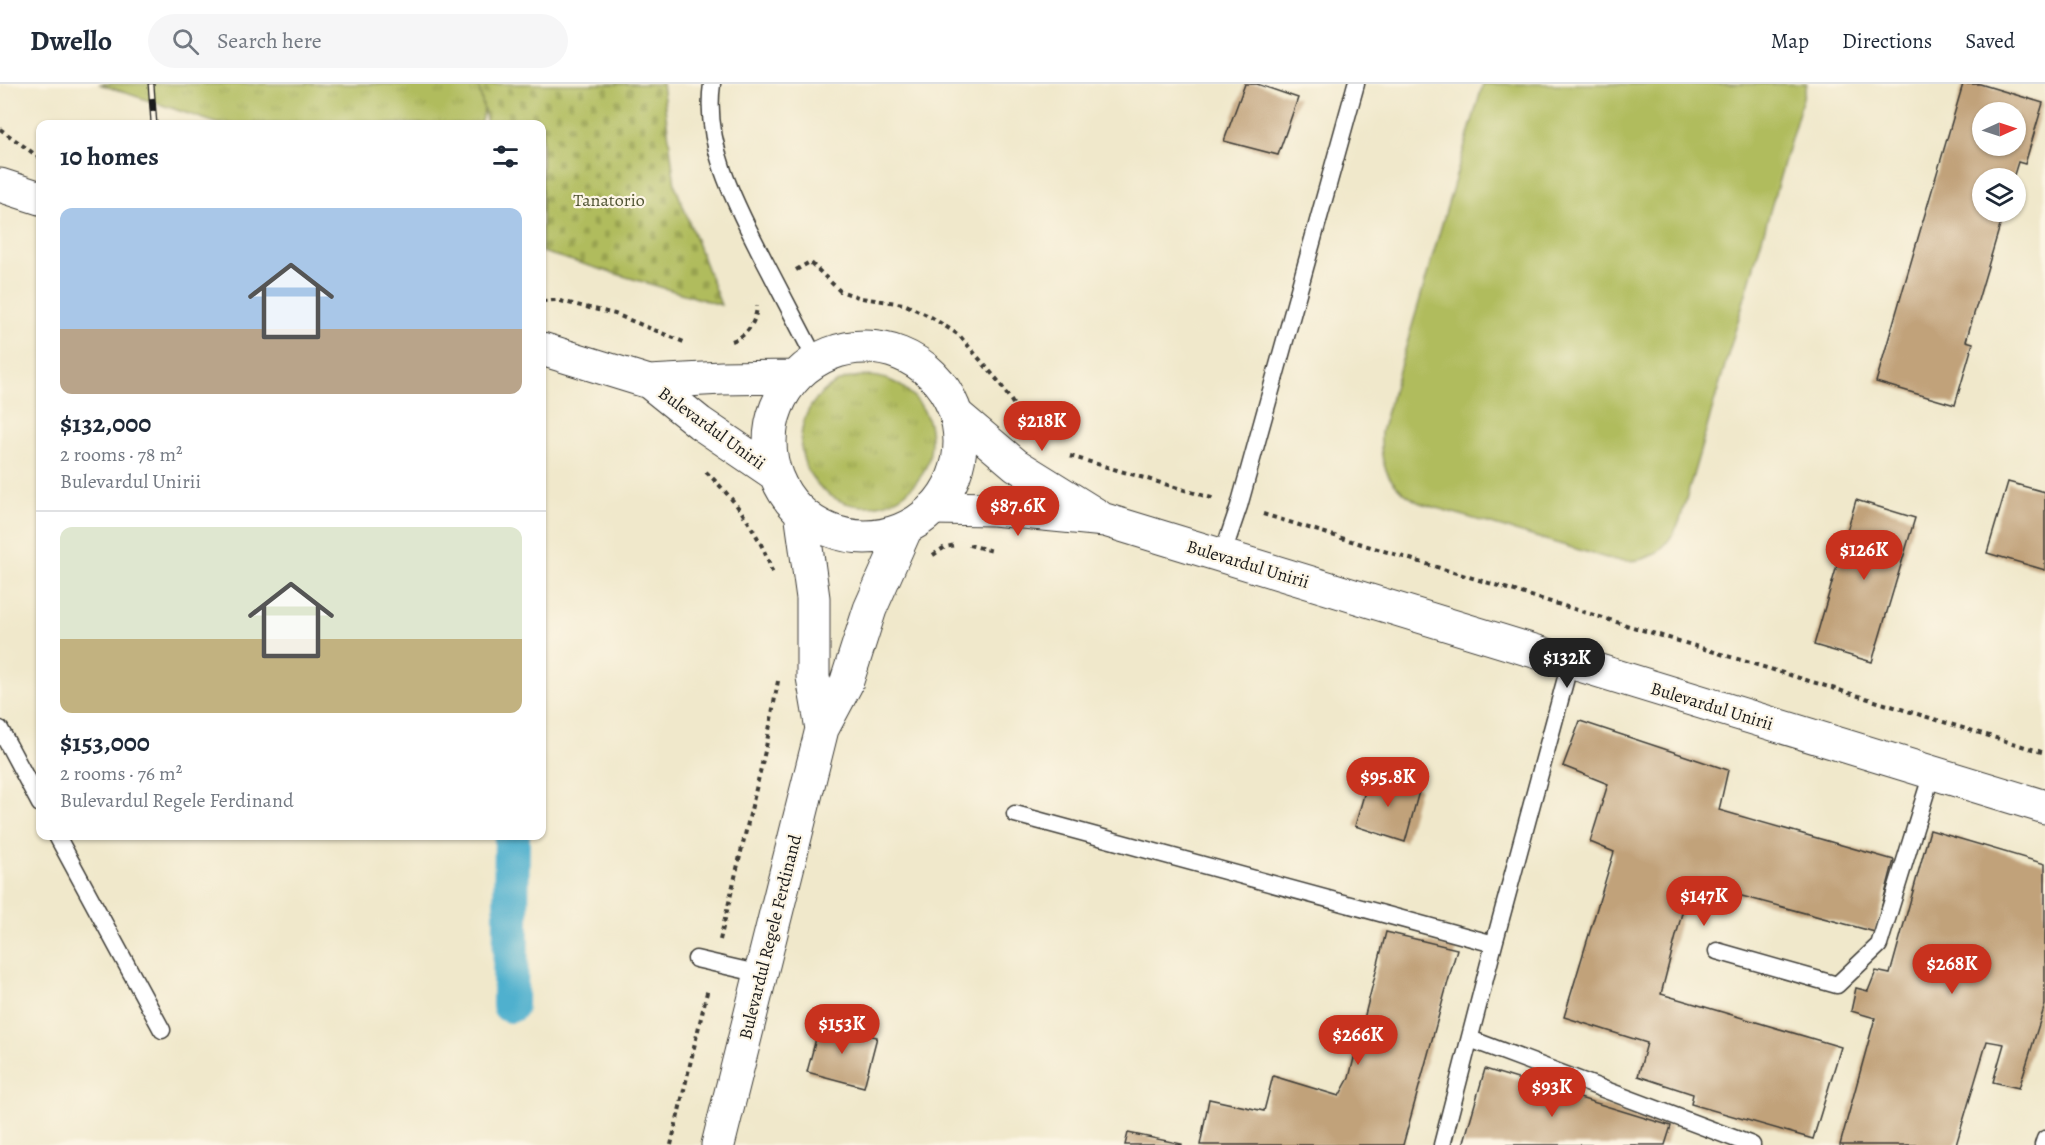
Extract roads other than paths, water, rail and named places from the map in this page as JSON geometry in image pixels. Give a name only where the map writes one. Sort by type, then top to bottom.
[{"type":"main road","points":[[0,185],[36,197]]},
{"type":"main road","points":[[864,346],[888,349],[911,358],[932,373],[947,392],[957,415],[960,445],[955,475],[946,493],[933,508],[906,528],[884,535],[861,537],[839,533],[819,525],[801,512],[786,494],[776,474],[770,449],[772,423],[780,398],[805,368],[839,350],[864,346]]},
{"type":"main road","name":"Bulevardul Unirii","points":[[546,350],[649,382],[722,378],[805,368]]},
{"type":"main road","name":"Bulevardul Unirii","points":[[649,382],[700,423],[776,474]]},
{"type":"main road","name":"Bulevardul Unirii","points":[[957,415],[1016,465],[1105,520]]},
{"type":"main road","name":"Bulevardul Unirii","points":[[933,508],[993,509],[1105,520],[2045,807]]},
{"type":"main road","name":"Bulevardul Regele Ferdinand","points":[[801,512],[813,598],[813,677],[822,729]]},
{"type":"main road","name":"Bulevardul Regele Ferdinand","points":[[718,1145],[822,729],[846,684],[870,609],[906,528]]},
{"type":"lane","points":[[712,84],[713,133],[725,179],[805,368]]},
{"type":"lane","points":[[1222,556],[1239,506],[1356,84]]},
{"type":"lane","points":[[1442,1145],[1570,663]]},
{"type":"lane","points":[[0,729],[36,796]]},
{"type":"lane","points":[[1718,951],[1837,985],[1879,945],[1932,773]]},
{"type":"lane","points":[[1015,814],[1494,944]]},
{"type":"lane","points":[[59,840],[162,1030]]},
{"type":"lane","points":[[696,959],[761,974]]},
{"type":"lane","points":[[1470,1039],[1752,1145]]},
{"type":"lane","points":[[2043,1145],[2045,1138]]},
{"type":"waterway","points":[[510,1005],[512,840]]},
{"type":"railway","points":[[151,84],[154,120]]},
{"type":"park label","name":"Tanatorio","points":[[609,200]]}]
